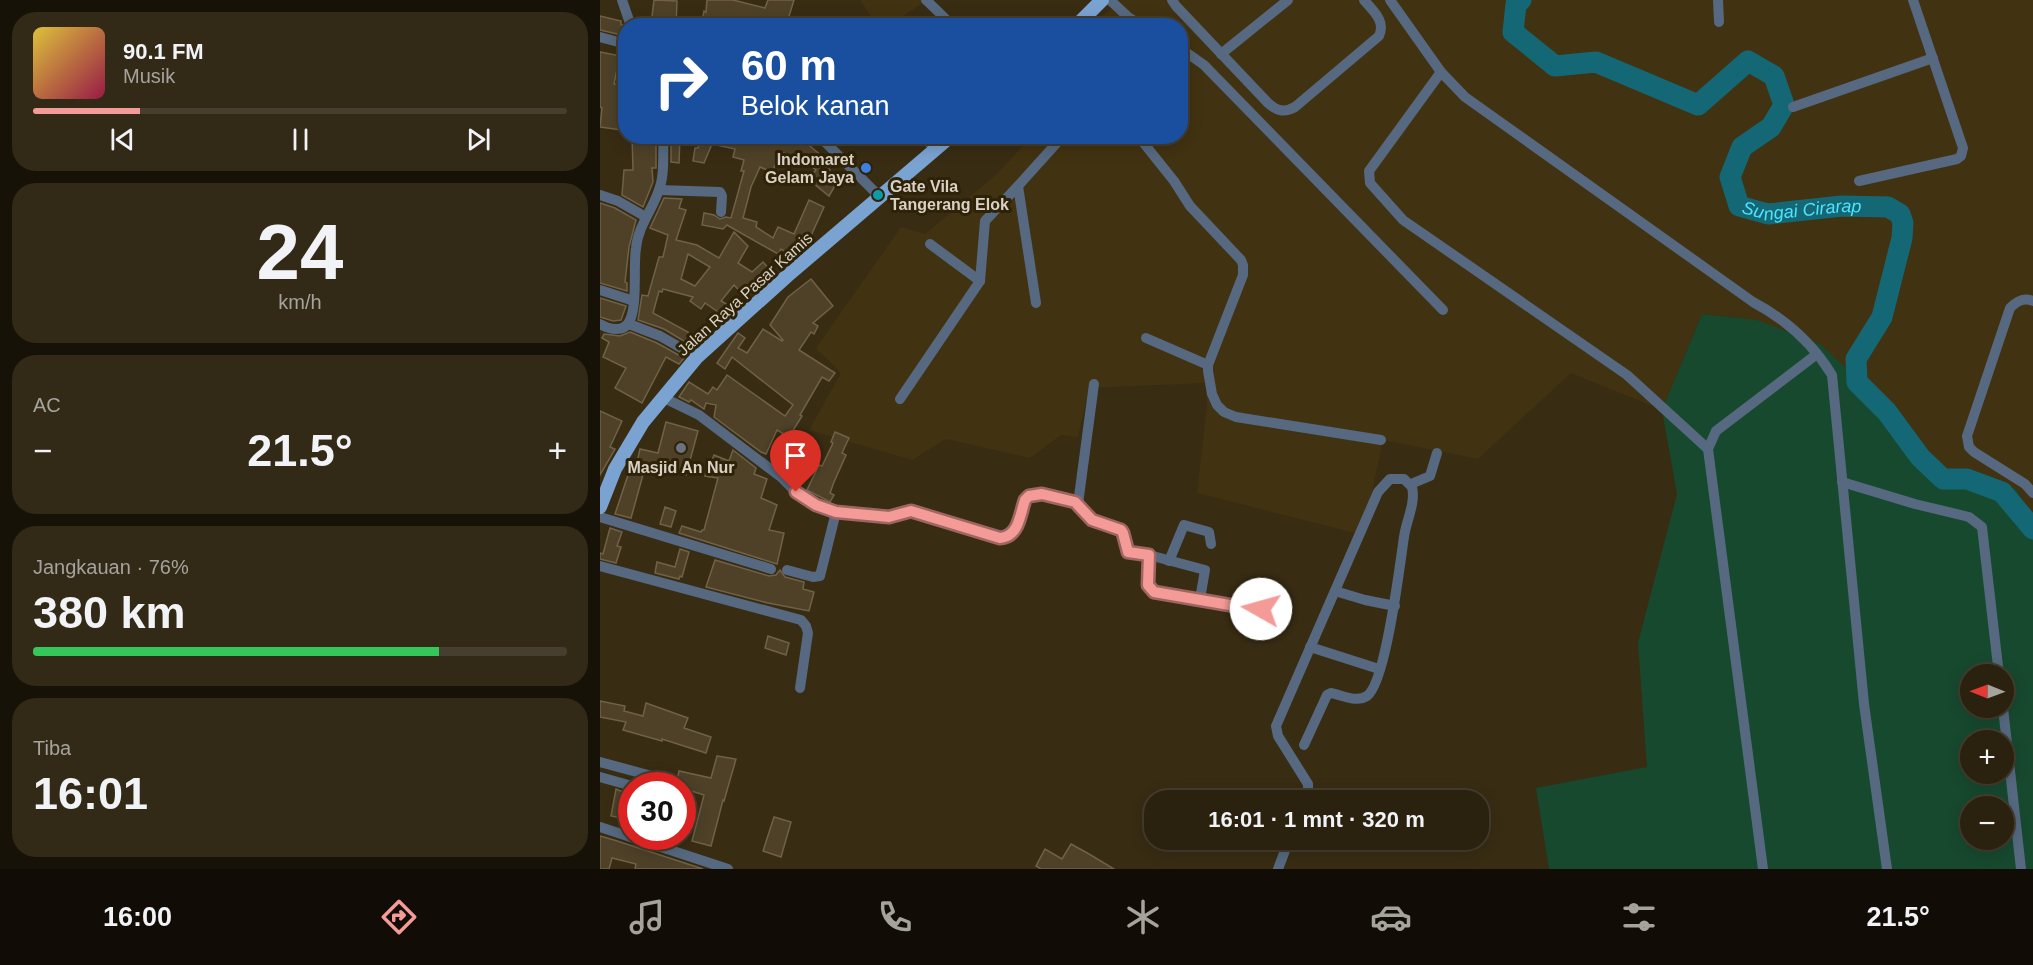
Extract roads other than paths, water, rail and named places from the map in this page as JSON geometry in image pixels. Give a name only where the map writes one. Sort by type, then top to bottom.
[{"type":"main road","points":[[1084,18],[1102,0]]},
{"type":"main road","name":"Jalan Raya Pasar Kamis","points":[[600,507],[626,448],[662,397],[697,357],[787,276],[942,144]]},
{"type":"street","points":[[622,0],[629,18]]},
{"type":"street","points":[[927,0],[945,18]]},
{"type":"street","points":[[1110,0],[1130,18]]},
{"type":"street","points":[[1172,0],[1187,18]]},
{"type":"street","points":[[1221,54],[1288,0]]},
{"type":"street","points":[[1188,19],[1274,109],[1288,111],[1379,36],[1382,29],[1380,20],[1364,0]]},
{"type":"street","points":[[1390,0],[1441,72],[1465,97],[1753,302],[1789,324],[1817,354],[1832,375],[1864,704],[1887,869]]},
{"type":"street","points":[[1718,0],[1719,22]]},
{"type":"street","points":[[1859,181],[1957,159],[1961,156],[1963,148],[1914,0]]},
{"type":"street","points":[[600,38],[618,42]]},
{"type":"street","points":[[1188,54],[1204,65],[1443,310]]},
{"type":"street","points":[[1793,107],[1934,58]]},
{"type":"street","points":[[1441,72],[1369,171],[1370,183],[1403,220],[1627,375],[1707,449]]},
{"type":"street","points":[[600,324],[613,329],[623,328],[629,324],[634,301],[636,247],[640,229],[662,182],[664,144]]},
{"type":"street","points":[[827,144],[880,197]]},
{"type":"street","points":[[931,144],[937,149]]},
{"type":"street","points":[[900,399],[980,281],[985,221],[1056,144]]},
{"type":"street","points":[[1144,144],[1174,181],[1190,206],[1241,260],[1243,265],[1242,275],[1208,365],[1212,394],[1217,405],[1224,412],[1236,417],[1381,441]]},
{"type":"street","points":[[1018,186],[1036,303]]},
{"type":"street","points":[[659,190],[720,192],[721,212]]},
{"type":"street","points":[[600,195],[618,201],[646,217]]},
{"type":"street","points":[[930,244],[980,281]]},
{"type":"street","points":[[600,290],[634,301]]},
{"type":"street","points":[[2033,301],[2028,299],[2017,301],[2010,308],[1967,436],[1969,447],[1974,452],[2025,484],[2033,493]]},
{"type":"street","points":[[629,324],[660,336],[697,357]]},
{"type":"street","points":[[1146,338],[1208,365]]},
{"type":"street","points":[[1763,869],[1707,449],[1716,431],[1817,354]]},
{"type":"street","points":[[1078,504],[1094,384]]},
{"type":"street","points":[[662,397],[699,416],[781,477],[807,500],[836,512],[889,517],[911,511],[1004,538],[1014,533],[1025,500],[1029,496],[1042,494],[1078,504],[1092,520],[1121,530],[1128,552],[1149,555],[1205,570],[1200,599]]},
{"type":"street","points":[[1411,484],[1430,476],[1437,453]]},
{"type":"street","points":[[1304,745],[1327,695],[1331,693],[1357,699],[1365,697],[1374,687],[1395,606],[1404,534],[1413,500],[1411,484],[1404,479],[1395,477],[1385,482],[1378,492],[1276,726],[1278,736],[1309,785],[1307,790]]},
{"type":"street","points":[[1842,482],[1915,504],[1969,517],[1982,526],[1998,664]]},
{"type":"street","points":[[787,570],[813,577],[820,576],[836,512]]},
{"type":"street","points":[[600,517],[771,569]]},
{"type":"street","points":[[1169,561],[1184,525],[1209,532],[1211,544]]},
{"type":"street","points":[[1149,555],[1148,585],[1151,590],[1162,594],[1261,609]]},
{"type":"street","points":[[600,566],[801,620],[808,633],[800,687]]},
{"type":"street","points":[[1335,591],[1395,606]]},
{"type":"street","points":[[1310,647],[1379,669]]},
{"type":"street","points":[[2004,718],[2021,869]]},
{"type":"street","points":[[600,762],[637,772]]},
{"type":"street","points":[[600,777],[618,782]]},
{"type":"street","points":[[600,827],[728,869]]},
{"type":"street","points":[[1278,869],[1285,850]]},
{"type":"waterway","name":"Sungai Cirarap","points":[[1521,0],[1516,4],[1513,32],[1555,66],[1596,62],[1698,105],[1748,61],[1774,76],[1784,105],[1771,127],[1742,147],[1730,177],[1739,206],[1768,214],[1842,206],[1888,207],[1900,214],[1903,223],[1902,238],[1882,317],[1856,359],[1857,382],[1887,412],[1920,457],[1943,479],[1967,479],[2002,492],[2033,529]]},
{"type":"place","name":"Indomaret Gelam Jaya","points":[[866,168]]},
{"type":"place","name":"Gate Vila Tangerang Elok","points":[[878,195]]},
{"type":"place","name":"Masjid An Nur","points":[[681,448]]}]
